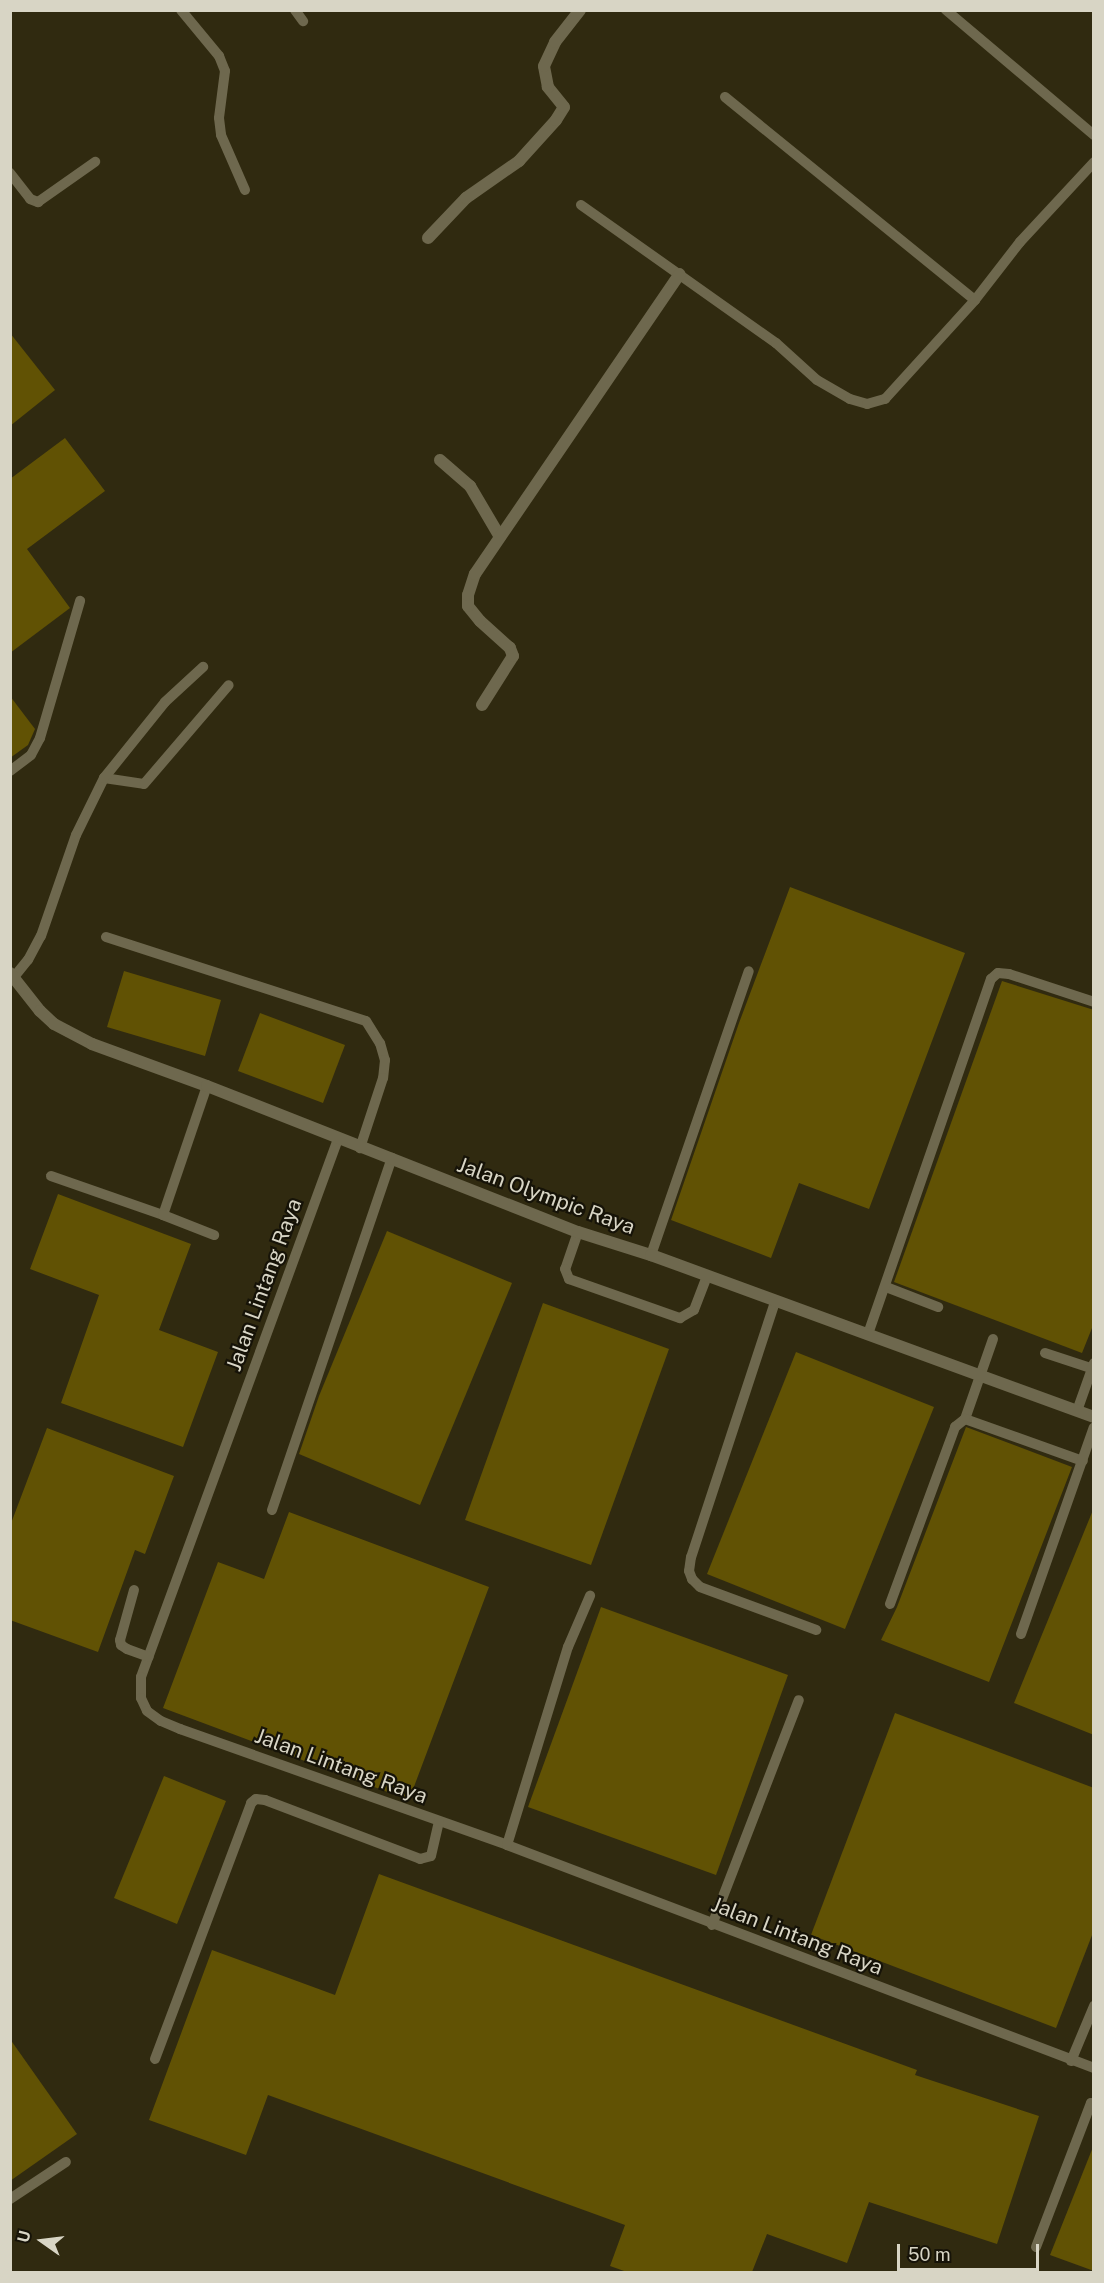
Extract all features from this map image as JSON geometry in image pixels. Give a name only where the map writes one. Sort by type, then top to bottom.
[{"type":"street","points":[[428,238],[466,198],[519,161],[564,108],[549,87],[544,66],[555,42],[580,10]]},
{"type":"street","points":[[482,705],[513,656],[510,648],[472,613],[467,599],[475,574],[680,274]]},
{"type":"street","points":[[440,460],[470,486],[500,537]]},
{"type":"street","name":"Jalan Olympic Raya","points":[[12,975],[40,1011],[70,1034],[578,1232],[651,1255],[1094,1417]]},
{"type":"lane","points":[[181,10],[219,56],[225,71],[219,118],[222,135],[245,190]]},
{"type":"lane","points":[[295,10],[303,21]]},
{"type":"lane","points":[[946,10],[1094,135]]},
{"type":"lane","points":[[725,97],[975,300]]},
{"type":"lane","points":[[10,173],[30,199],[38,202],[95,162]]},
{"type":"lane","points":[[581,205],[776,343],[817,380],[850,399],[867,404],[885,399],[975,300],[1020,242],[1094,162]]},
{"type":"lane","points":[[10,771],[31,755],[40,738],[80,601]]},
{"type":"lane","points":[[12,975],[28,960],[41,936],[76,835],[104,778],[165,702],[203,667]]},
{"type":"lane","points":[[104,778],[144,784],[229,685]]},
{"type":"lane","points":[[106,936],[366,1022],[380,1043],[384,1060],[383,1078],[360,1148]]},
{"type":"lane","points":[[651,1255],[749,971]]},
{"type":"lane","points":[[868,1334],[991,979],[998,973],[1009,974],[1094,1002]]},
{"type":"lane","points":[[163,1215],[207,1086]]},
{"type":"lane","name":"Jalan Lintang Raya","points":[[338,1139],[141,1677],[141,1698],[147,1711],[161,1721],[507,1845],[712,1925],[1094,2068]]},
{"type":"lane","points":[[272,1510],[392,1158]]},
{"type":"lane","points":[[51,1176],[214,1235]]},
{"type":"lane","points":[[578,1232],[565,1269],[569,1279],[680,1318],[694,1310],[707,1276]]},
{"type":"lane","points":[[886,1287],[938,1308]]},
{"type":"lane","points":[[775,1302],[691,1557],[689,1571],[699,1587],[816,1630]]},
{"type":"lane","points":[[890,1604],[955,1427],[964,1419],[993,1339]]},
{"type":"lane","points":[[1045,1353],[1092,1365],[1077,1411]]},
{"type":"lane","points":[[964,1419],[1083,1461]]},
{"type":"lane","points":[[1021,1634],[1094,1427]]},
{"type":"lane","points":[[134,1590],[120,1640],[121,1645],[149,1657]]},
{"type":"lane","points":[[507,1845],[568,1647],[590,1596]]},
{"type":"lane","points":[[712,1925],[799,1700]]},
{"type":"lane","points":[[155,2059],[251,1803],[256,1799],[266,1800],[420,1859],[431,1856],[439,1822]]},
{"type":"lane","points":[[1071,2061],[1094,2006]]},
{"type":"lane","points":[[1036,2247],[1093,2101]]},
{"type":"lane","points":[[10,2199],[66,2162]]},
{"type":"building","points":[[10,333],[55,390],[10,426]]},
{"type":"building","points":[[65,438],[105,491],[27,549],[70,608],[10,653],[10,479]]},
{"type":"building","points":[[10,696],[35,729],[28,745],[10,758]]},
{"type":"building","points":[[790,887],[965,953],[869,1209],[799,1183],[771,1258],[671,1220],[739,1023]]},
{"type":"building","points":[[124,971],[221,1000],[205,1056],[107,1027]]},
{"type":"building","points":[[1002,981],[1094,1010],[1094,1323],[1082,1353],[894,1282]]},
{"type":"building","points":[[260,1013],[345,1045],[323,1103],[238,1071]]},
{"type":"building","points":[[58,1194],[191,1244],[159,1330],[218,1352],[183,1447],[61,1403],[99,1295],[30,1269]]},
{"type":"building","points":[[387,1231],[512,1283],[420,1505],[299,1454],[319,1396]]},
{"type":"building","points":[[543,1303],[669,1349],[591,1565],[465,1520]]},
{"type":"building","points":[[796,1352],[934,1407],[845,1629],[707,1574]]},
{"type":"building","points":[[966,1427],[1072,1467],[989,1682],[881,1640],[897,1607]]},
{"type":"building","points":[[47,1428],[174,1476],[145,1554],[135,1550],[98,1652],[10,1620],[10,1526]]},
{"type":"building","points":[[1094,1510],[1094,1735],[1014,1703]]},
{"type":"building","points":[[289,1512],[489,1587],[409,1800],[163,1708],[218,1562],[264,1579]]},
{"type":"building","points":[[601,1607],[788,1675],[716,1875],[528,1807]]},
{"type":"building","points":[[895,1713],[1094,1788],[1094,1930],[1056,2028],[811,1935]]},
{"type":"building","points":[[164,1776],[226,1801],[177,1924],[114,1898]]},
{"type":"building","points":[[379,1874],[917,2070],[915,2075],[1039,2116],[997,2244],[869,2202],[847,2263],[767,2234],[752,2272],[627,2272],[610,2266],[625,2225],[268,2095],[246,2155],[149,2120],[212,1950],[335,1995]]},
{"type":"building","points":[[10,2039],[77,2134],[10,2181]]},
{"type":"building","points":[[1094,2147],[1094,2271],[1050,2255]]}]
